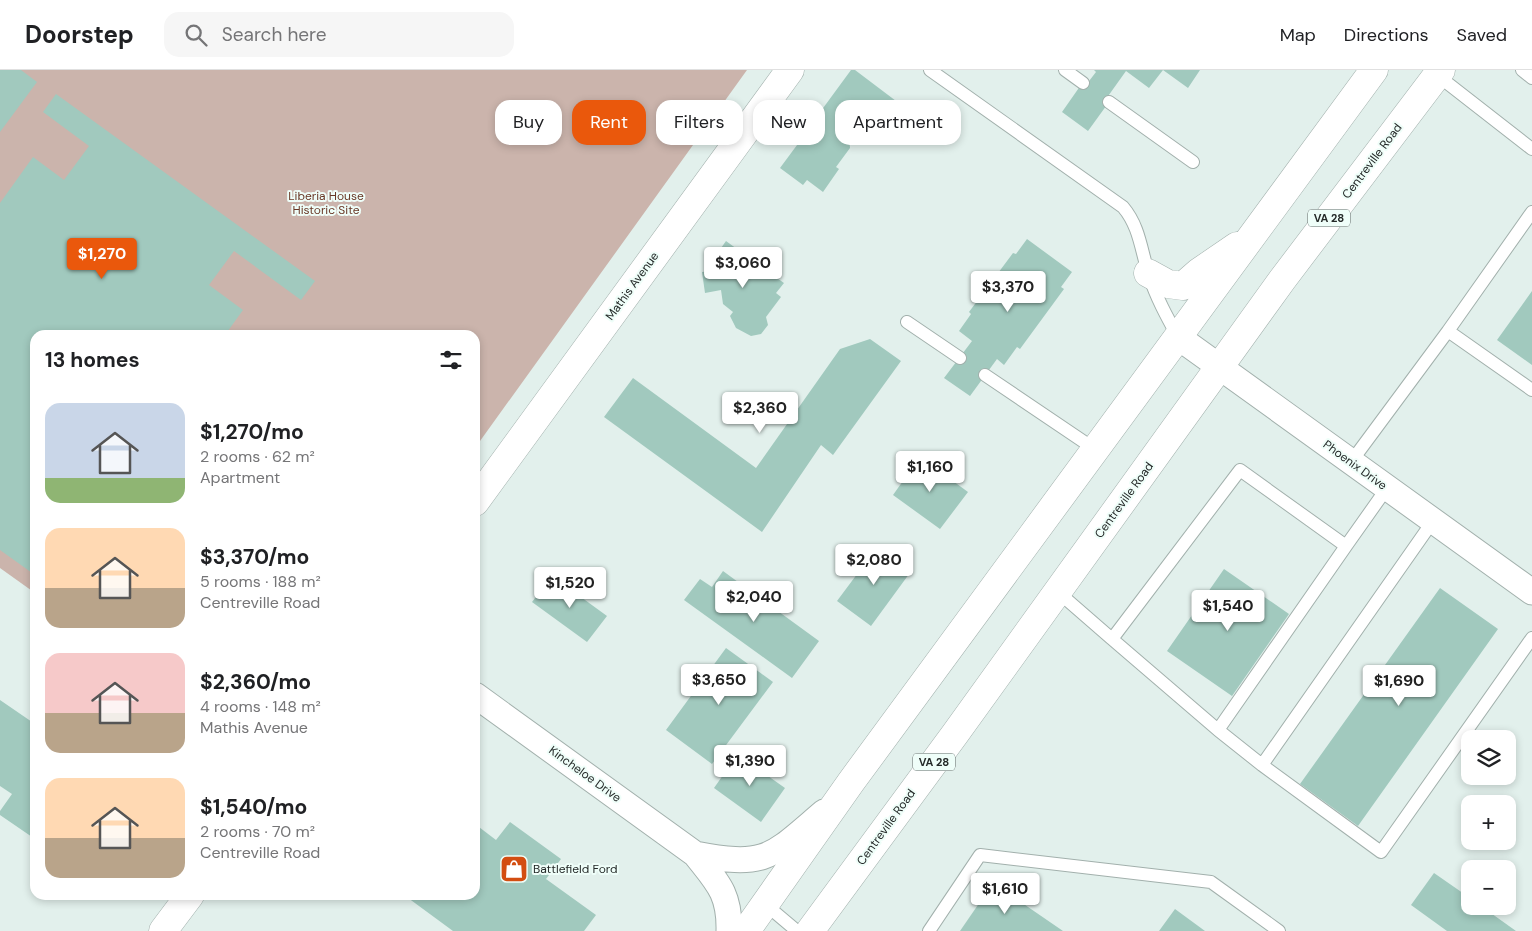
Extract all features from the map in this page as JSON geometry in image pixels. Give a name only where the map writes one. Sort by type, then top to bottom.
[{"type":"main road","name":"Mathis Avenue","points":[[480,495],[790,70]]},
{"type":"main road","points":[[746,931],[839,799],[1374,70]]},
{"type":"main road","name":"Centreville Road","points":[[810,931],[1221,368],[1282,280],[1439,73]]},
{"type":"main road","points":[[1148,273],[1168,284],[1184,286],[1199,272],[1255,234]]},
{"type":"main road","points":[[163,931],[186,900]]},
{"type":"street","name":"Phoenix Drive","points":[[1178,337],[1532,592]]},
{"type":"street","name":"Kincheloe Drive","points":[[480,699],[695,854],[721,887],[728,902],[730,931]]},
{"type":"street","name":"Kincheloe Drive","points":[[695,854],[727,860],[762,858],[776,851],[839,799]]},
{"type":"lane","points":[[930,70],[1123,207],[1134,222],[1148,273],[1160,306],[1178,337]]},
{"type":"lane","points":[[1065,70],[1083,83]]},
{"type":"lane","points":[[1522,70],[1532,78]]},
{"type":"lane","points":[[1439,73],[1532,149]]},
{"type":"lane","points":[[1109,102],[1193,162]]},
{"type":"lane","points":[[1351,462],[1448,331],[1532,212]]},
{"type":"lane","points":[[907,322],[960,358]]},
{"type":"lane","points":[[1448,331],[1532,390]]},
{"type":"lane","points":[[985,375],[1096,450]]},
{"type":"lane","points":[[1112,639],[1240,470],[1346,546]]},
{"type":"lane","points":[[1218,730],[1387,488]]},
{"type":"lane","points":[[1262,766],[1433,521]]},
{"type":"lane","points":[[1058,592],[1262,766],[1381,852],[1532,638]]},
{"type":"lane","points":[[929,931],[980,856],[1211,882],[1279,931]]},
{"type":"lane","points":[[765,904],[797,931]]},
{"type":"green space","name":"Liberia House Historic Site","points":[[0,70],[747,70],[725,100],[656,100],[656,145],[693,145],[480,441],[480,330],[30,330],[30,589],[0,568]]},
{"type":"building","points":[[0,70],[21,70],[37,82],[0,132]]},
{"type":"building","points":[[851,70],[855,70],[895,100],[835,100],[835,145],[850,145],[850,148],[836,167],[839,169],[823,192],[807,180],[803,185],[780,168],[797,145],[825,145],[825,105]]},
{"type":"building","points":[[1094,70],[1163,70],[1149,88],[1126,71],[1106,99],[1109,102],[1088,131],[1062,112],[1083,82],[1086,85],[1096,72]]},
{"type":"building","points":[[1163,70],[1200,70],[1188,88]]},
{"type":"building","points":[[56,94],[315,281],[301,300],[234,251],[209,285],[243,310],[229,330],[30,330],[30,571],[0,550],[0,203],[33,157],[64,180],[89,146],[43,112]]},
{"type":"building","points":[[1027,239],[1072,272],[1061,287],[1064,289],[1020,349],[1017,347],[1004,365],[997,359],[970,396],[944,378],[972,341],[959,331],[971,314],[969,312],[1013,253],[1016,254]]},
{"type":"building","points":[[726,241],[748,257],[745,262],[760,273],[764,269],[784,283],[776,293],[781,297],[766,317],[768,325],[761,334],[751,336],[736,328],[730,316],[733,312],[723,304],[721,290],[705,293],[702,272],[711,271],[707,268]]},
{"type":"building","points":[[1532,291],[1532,365],[1497,340]]},
{"type":"building","points":[[870,339],[901,361],[833,455],[821,445],[762,532],[604,417],[633,378],[756,468],[840,349]]},
{"type":"building","points":[[920,457],[968,492],[940,529],[893,495]]},
{"type":"building","points":[[878,546],[912,570],[871,626],[837,601]]},
{"type":"building","points":[[1224,569],[1289,614],[1232,696],[1167,651]]},
{"type":"building","points":[[723,571],[819,641],[792,678],[684,600],[700,579],[712,587]]},
{"type":"building","points":[[552,576],[607,616],[587,642],[532,602]]},
{"type":"building","points":[[1440,588],[1498,629],[1358,826],[1300,784]]},
{"type":"building","points":[[726,648],[773,682],[712,764],[666,730]]},
{"type":"building","points":[[0,700],[30,721],[30,836],[0,815],[0,811],[12,794],[0,786]]},
{"type":"building","points":[[740,751],[770,772],[768,776],[785,788],[761,822],[714,788]]},
{"type":"building","name":"Battlefield Ford","points":[[510,822],[561,859],[546,879],[596,915],[584,931],[453,931],[411,900],[480,900],[480,828],[496,840]]},
{"type":"building","points":[[1434,873],[1461,892],[1461,915],[1494,915],[1516,931],[1447,931],[1411,905]]},
{"type":"building","points":[[993,883],[1063,931],[960,931]]},
{"type":"building","points":[[1175,909],[1205,931],[1159,931]]},
{"type":"place","name":"Battlefield Ford","points":[[514,869]]}]
